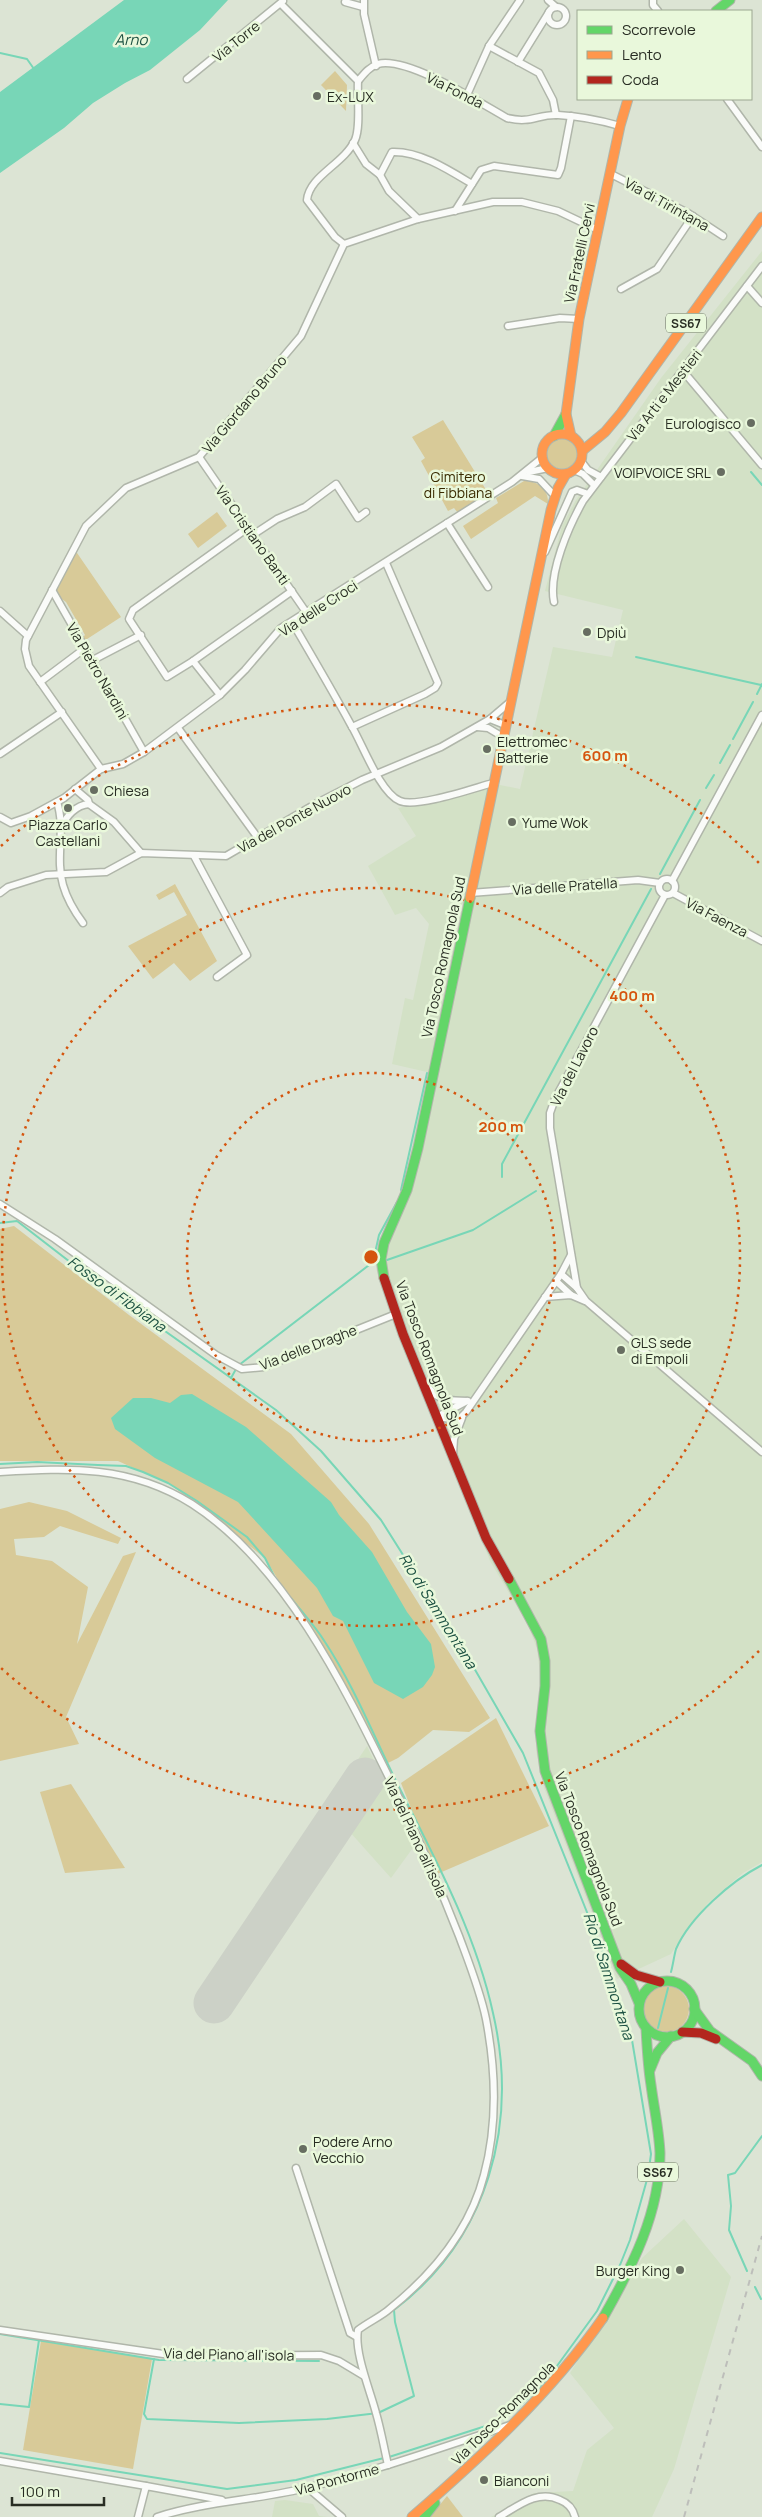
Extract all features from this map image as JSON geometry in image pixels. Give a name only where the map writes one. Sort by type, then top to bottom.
[{"type":"main road","points":[[717,10],[730,0]]},
{"type":"main road","name":"Via Fratelli Cervi","points":[[554,436],[566,414],[579,319],[620,126],[628,100]]},
{"type":"main road","name":"SS67","points":[[582,451],[608,428],[761,220]]},
{"type":"main road","name":"Via Fratelli Cervi","points":[[566,414],[574,438]]},
{"type":"main road","name":"SS67","points":[[554,436],[562,434],[586,439],[608,428]]},
{"type":"main road","points":[[543,456],[545,444],[554,436]]},
{"type":"main road","points":[[574,438],[582,451],[581,461]]},
{"type":"main road","name":"SS67","points":[[543,456],[550,470]]},
{"type":"main road","name":"SS67","points":[[570,472],[581,461]]},
{"type":"main road","points":[[550,470],[570,472]]},
{"type":"main road","name":"Via Tosco Romagnola Sud","points":[[550,470],[551,510]]},
{"type":"main road","name":"Via Tosco Romagnola Sud","points":[[570,472],[558,488],[551,510],[418,1148],[407,1190],[383,1251],[383,1274],[396,1314],[486,1538],[533,1620],[541,1639],[545,1661],[545,1686],[540,1731],[541,1752],[545,1772],[552,1795],[618,1961],[633,1987],[639,2003]]},
{"type":"main road","points":[[618,1961],[636,1975],[660,1982],[674,1982],[686,1989],[692,1997],[694,2009],[692,2019],[682,2032]]},
{"type":"main road","points":[[639,2003],[646,1990],[660,1982]]},
{"type":"main road","name":"SS67","points":[[639,2003],[640,2018],[646,2028]]},
{"type":"main road","points":[[694,2009],[710,2031],[745,2055],[762,2076]]},
{"type":"main road","points":[[646,2028],[658,2036],[671,2036],[682,2032],[701,2033],[726,2043]]},
{"type":"main road","name":"Via Tosco-Romagnola","points":[[446,2488],[547,2392],[577,2356],[607,2310],[631,2265],[650,2217],[659,2167],[659,2131],[649,2076],[646,2028]]},
{"type":"main road","points":[[649,2076],[657,2053],[671,2036]]},
{"type":"main road","points":[[412,2517],[446,2488]]},
{"type":"main road","points":[[424,2517],[446,2488]]},
{"type":"street","points":[[467,95],[489,46],[520,0]]},
{"type":"street","points":[[548,0],[566,12],[566,19],[562,24],[552,24],[548,19],[548,12]]},
{"type":"street","points":[[282,2],[358,81]]},
{"type":"street","name":"Via Torre","points":[[187,79],[282,2]]},
{"type":"street","points":[[345,2],[364,3],[376,66],[367,70],[358,81],[356,138],[336,165],[312,184],[306,200],[335,237],[344,244],[418,219],[493,202],[522,202],[558,211],[598,230]]},
{"type":"street","points":[[518,62],[548,12],[556,6]]},
{"type":"street","points":[[489,46],[538,73],[553,100],[556,115]]},
{"type":"street","name":"Via Fonda","points":[[376,66],[391,64],[410,67],[467,95],[507,118],[528,121],[556,115],[581,116],[620,126]]},
{"type":"street","points":[[728,100],[762,147]]},
{"type":"street","points":[[455,211],[481,170],[494,166],[558,174],[561,168],[571,116]]},
{"type":"street","points":[[353,143],[366,164],[380,175],[390,191],[418,219]]},
{"type":"street","points":[[380,175],[392,152],[406,152],[455,173],[472,184]]},
{"type":"street","name":"Via di Tirintana","points":[[611,174],[694,216],[723,236]]},
{"type":"street","points":[[621,289],[657,269],[694,216]]},
{"type":"street","name":"Via Giordano Bruno","points":[[101,769],[29,666],[25,649],[28,636],[86,526],[126,488],[199,457],[301,336],[344,244]]},
{"type":"street","name":"Via Arti e Mestieri","points":[[554,602],[553,589],[559,557],[571,525],[588,494],[762,266]]},
{"type":"street","points":[[747,286],[762,303]]},
{"type":"street","points":[[508,326],[560,318],[579,319]]},
{"type":"street","points":[[683,371],[762,465]]},
{"type":"street","name":"Via delle Croci","points":[[0,817],[11,823],[19,821],[57,802],[101,769],[123,764],[144,752],[220,695],[281,628],[523,475],[543,456]]},
{"type":"street","name":"Via Cristiano Banti","points":[[199,457],[254,534],[306,612]]},
{"type":"street","points":[[581,461],[588,470],[601,477]]},
{"type":"street","name":"Via delle Croci","points":[[523,475],[550,470]]},
{"type":"street","points":[[570,472],[582,474],[594,485]]},
{"type":"street","points":[[523,475],[539,479],[552,493]]},
{"type":"street","points":[[254,534],[277,518],[304,506],[336,484],[358,518],[366,512]]},
{"type":"street","points":[[541,557],[549,546],[572,492],[577,490],[588,494]]},
{"type":"street","points":[[447,523],[488,587]]},
{"type":"street","points":[[249,528],[133,610],[129,619],[167,677],[193,661],[292,591]]},
{"type":"street","points":[[352,727],[425,694],[435,688],[438,683],[386,563]]},
{"type":"street","name":"Via Pietro Nardini","points":[[52,590],[144,752]]},
{"type":"street","points":[[0,611],[28,636]]},
{"type":"street","points":[[292,622],[352,727],[370,764],[390,794],[400,802],[422,802],[493,783]]},
{"type":"street","points":[[91,661],[140,635]]},
{"type":"street","points":[[40,682],[84,649]]},
{"type":"street","points":[[193,661],[220,695]]},
{"type":"street","name":"Via del Ponte Nuovo","points":[[141,853],[226,856],[319,802],[362,780],[378,775],[441,747],[490,719],[510,702]]},
{"type":"street","points":[[0,754],[62,712]]},
{"type":"street","points":[[672,881],[762,715]]},
{"type":"street","points":[[490,719],[505,725]]},
{"type":"street","points":[[477,727],[488,728],[505,725]]},
{"type":"street","points":[[178,728],[258,838]]},
{"type":"street","points":[[488,728],[503,737]]},
{"type":"street","points":[[1,891],[46,875],[106,872],[141,853],[114,822],[89,804],[88,800],[75,789]]},
{"type":"street","points":[[57,802],[61,828],[62,883],[71,906],[83,923]]},
{"type":"street","points":[[61,828],[64,821],[76,809],[89,804]]},
{"type":"street","points":[[194,856],[247,955],[217,977]]},
{"type":"street","points":[[666,879],[672,881],[675,885],[673,893],[665,895],[660,890],[660,883],[666,879]]},
{"type":"street","name":"Via delle Pratella","points":[[470,893],[638,880],[660,883]]},
{"type":"street","name":"Via Faenza","points":[[673,893],[762,941]]},
{"type":"street","name":"Via del Lavoro","points":[[578,1288],[550,1128],[552,1105],[665,895]]},
{"type":"street","name":"Via delle Draghe","points":[[0,1204],[55,1239],[234,1366],[242,1369],[264,1367],[396,1314]]},
{"type":"street","points":[[453,1455],[454,1439],[458,1424],[561,1274],[572,1253]]},
{"type":"street","points":[[561,1274],[578,1288],[586,1301],[762,1452]]},
{"type":"street","points":[[556,1281],[571,1295],[586,1301]]},
{"type":"street","points":[[545,1297],[571,1295]]},
{"type":"street","points":[[421,1376],[433,1395],[444,1399],[468,1401]]},
{"type":"street","points":[[437,1417],[468,1401],[479,1391]]},
{"type":"street","points":[[437,1417],[458,1420],[466,1412]]},
{"type":"street","name":"Via del Piano all'isola","points":[[0,1472],[50,1469],[132,1476],[193,1505],[248,1552],[315,1638],[361,1721],[441,1890],[479,1988],[486,2019],[495,2096],[488,2157],[484,2176],[473,2206],[447,2250],[422,2280],[385,2313],[358,2330],[357,2337]]},
{"type":"street","points":[[296,2168],[350,2333],[357,2337],[364,2376],[387,2460]]},
{"type":"street","name":"Via del Piano all'isola","points":[[0,2330],[177,2356],[321,2355],[339,2360],[364,2376]]},
{"type":"street","name":"Via Pontorme","points":[[157,2517],[182,2509],[308,2488],[387,2460],[513,2424]]},
{"type":"street","points":[[0,2461],[228,2501]]},
{"type":"street","points":[[138,2517],[146,2486]]},
{"type":"street","points":[[308,2488],[342,2517]]},
{"type":"street","points":[[499,2517],[533,2498],[543,2495],[563,2501],[572,2510],[575,2517]]},
{"type":"shaded area","points":[[762,251],[762,1862],[743,1873],[708,1903],[689,1926],[671,1954],[617,1979],[544,1788],[536,1751],[541,1682],[537,1649],[528,1625],[490,1561],[376,1269],[378,1247],[403,1190],[427,1072],[392,1064],[405,998],[413,1000],[429,924],[416,908],[395,915],[368,866],[416,836],[398,808],[500,785],[520,789],[553,647],[612,657],[623,610],[545,591],[562,526],[576,500],[661,378]]},
{"type":"shaded area","points":[[367,1746],[415,1845],[391,1878],[349,1831],[225,2015],[220,2021],[213,2022],[201,1994]]},
{"type":"shaded area","points":[[684,2219],[731,2277],[674,2469],[652,2517],[491,2517],[534,2493],[573,2491],[587,2450],[614,2428],[570,2373],[642,2258]]},
{"type":"shaded area","points":[[285,2500],[313,2504],[319,2516],[328,2517],[272,2517],[275,2501]]},
{"type":"green space","points":[[335,71],[347,85],[346,111],[321,85]]},
{"type":"green space","name":"Cimitero di Fibbiana","points":[[443,420],[488,493],[458,513],[454,508],[448,511],[421,461],[425,458],[412,437]]},
{"type":"green space","points":[[562,439],[573,443],[577,454],[573,465],[562,469],[551,465],[547,454],[551,443]]},
{"type":"green space","points":[[524,481],[534,482],[542,487],[547,494],[548,504],[535,496],[471,539],[463,526],[498,503],[496,498]]},
{"type":"green space","points":[[217,512],[227,526],[198,548],[188,534]]},
{"type":"green space","points":[[75,550],[121,617],[84,641],[82,638],[85,635],[66,602],[59,597],[55,589]]},
{"type":"green space","points":[[175,884],[217,961],[190,981],[174,963],[153,979],[128,946],[187,915],[174,892],[159,900],[156,895]]},
{"type":"green space","points":[[14,1226],[129,1315],[291,1434],[369,1524],[490,1718],[469,1732],[433,1730],[398,1758],[388,1763],[265,1558],[171,1485],[118,1461],[0,1461],[0,1229]]},
{"type":"green space","points":[[29,1502],[67,1511],[121,1538],[118,1544],[60,1526],[44,1537],[14,1539],[16,1555],[52,1561],[88,1587],[77,1644],[123,1556],[136,1552],[66,1717],[79,1744],[0,1761],[0,1509]]},
{"type":"green space","points":[[496,1718],[549,1826],[437,1874],[401,1783]]},
{"type":"green space","points":[[71,1784],[125,1868],[65,1873],[40,1792]]},
{"type":"green space","points":[[662,1986],[670,1986],[679,1990],[685,1996],[689,2009],[685,2022],[679,2028],[670,2032],[662,2032],[653,2028],[647,2022],[643,2013],[643,2005],[647,1996],[653,1990]]},
{"type":"green space","points":[[41,2341],[152,2359],[133,2469],[23,2450]]},
{"type":"green space","points":[[447,2496],[463,2517],[430,2517]]},
{"type":"water","name":"Arno","points":[[124,0],[228,0],[200,30],[150,70],[93,103],[64,128],[0,173],[0,92]]},
{"type":"water","points":[[192,1394],[246,1427],[331,1502],[339,1515],[372,1552],[407,1612],[431,1644],[435,1667],[432,1675],[423,1687],[403,1699],[374,1683],[343,1621],[333,1616],[317,1588],[238,1502],[155,1458],[115,1429],[111,1418],[133,1398],[151,1398],[170,1403],[181,1395]]},
{"type":"waterway","points":[[0,53],[27,59],[34,69]]},
{"type":"waterway","points":[[751,472],[762,485]]},
{"type":"waterway","points":[[636,657],[761,685]]},
{"type":"waterway","name":"Rio di Sammontana","points":[[757,694],[762,684]]},
{"type":"waterway","name":"Rio di Sammontana","points":[[733,739],[753,702]]},
{"type":"waterway","name":"Rio di Sammontana","points":[[720,763],[730,745]]},
{"type":"waterway","name":"Rio di Sammontana","points":[[706,788],[714,775]]},
{"type":"waterway","name":"Rio di Sammontana","points":[[660,874],[700,800]]},
{"type":"waterway","name":"Rio di Sammontana","points":[[502,1177],[502,1164],[651,889]]},
{"type":"waterway","points":[[401,1190],[427,1073]]},
{"type":"waterway","name":"Rio di Sammontana","points":[[387,1260],[473,1230],[536,1191]]},
{"type":"waterway","name":"Rio di Sammontana","points":[[239,1365],[373,1262],[379,1235],[397,1202]]},
{"type":"waterway","name":"Rio di Sammontana","points":[[0,1223],[17,1221],[96,1282],[276,1410],[321,1451],[381,1520],[470,1661],[523,1753],[607,1962],[632,2040],[651,2154],[648,2176],[630,2240],[597,2311],[546,2381],[513,2412],[492,2424],[389,2457]]},
{"type":"waterway","name":"Rio di Sammontana","points":[[231,1378],[236,1369]]},
{"type":"waterway","points":[[0,1464],[37,1462],[126,1466],[143,1472],[168,1483],[197,1501],[247,1537],[265,1558],[274,1576]]},
{"type":"waterway","points":[[154,2359],[144,2414],[147,2419],[239,2423],[327,2419],[378,2413],[414,2396],[395,2322],[394,2310],[426,2281],[453,2249],[473,2214],[488,2177],[498,2137],[502,2097],[500,2055],[493,2013],[477,1955],[454,1899],[346,1678],[321,1636],[291,1598]]},
{"type":"waterway","points":[[671,1972],[676,1949],[682,1937],[701,1913],[737,1880],[762,1865]]},
{"type":"waterway","points":[[658,2028],[668,1988]]},
{"type":"waterway","points":[[747,2271],[729,2230],[731,2206],[728,2175],[735,2173],[762,2136]]},
{"type":"waterway","points":[[755,2287],[761,2299]]},
{"type":"waterway","points":[[0,2334],[159,2360],[319,2361]]},
{"type":"waterway","points":[[0,2404],[29,2407],[39,2340]]},
{"type":"waterway","points":[[0,2453],[227,2489],[296,2480],[384,2458]]},
{"type":"runway","points":[[214,2003],[365,1778]]},
{"type":"railway","points":[[684,2517],[762,2236]]},
{"type":"traffic: fast","points":[[717,10],[730,0]]},
{"type":"traffic: fast","points":[[554,436],[566,414]]},
{"type":"traffic: fast","points":[[384,1278],[381,1259],[384,1243],[407,1190],[418,1148],[470,898]]},
{"type":"traffic: fast","points":[[509,1579],[541,1639],[545,1661],[545,1686],[540,1731],[545,1771],[620,1968],[631,1984],[639,2003]]},
{"type":"traffic: fast","points":[[667,1981],[678,1983],[687,1989],[693,1998],[695,2009],[693,2020],[687,2029],[678,2035],[667,2037],[656,2035],[647,2029],[641,2020],[639,2009],[641,1998],[647,1989],[656,1983],[667,1981]]},
{"type":"traffic: fast","points":[[694,2009],[710,2031],[752,2061],[762,2076]]},
{"type":"traffic: fast","points":[[603,2318],[634,2259],[642,2239],[650,2218],[659,2175],[658,2127],[649,2071],[646,2028]]},
{"type":"traffic: fast","points":[[650,2070],[657,2053],[671,2036]]},
{"type":"traffic: fast","points":[[424,2517],[435,2503]]},
{"type":"traffic: slow","points":[[571,436],[566,414],[579,319],[620,126],[628,100]]},
{"type":"traffic: slow","points":[[582,451],[605,432],[621,413],[762,217]]},
{"type":"traffic: slow","points":[[558,434],[566,434],[573,437],[579,443],[582,454],[579,465],[573,471],[566,474],[558,474],[551,471],[545,465],[542,458],[542,450],[545,443],[551,437],[558,434]]},
{"type":"traffic: slow","points":[[470,898],[551,510],[558,488],[566,474]]},
{"type":"traffic: slow","points":[[412,2517],[464,2471],[538,2398],[561,2373],[603,2318]]},
{"type":"traffic: jam","points":[[384,1278],[403,1334],[486,1538],[509,1579]]},
{"type":"traffic: jam","points":[[621,1964],[636,1975],[660,1982]]},
{"type":"traffic: jam","points":[[682,2032],[701,2033],[716,2039]]},
{"type":"place","name":"Ex-LUX","points":[[317,96]]},
{"type":"place","name":"Eurologisco","points":[[751,423]]},
{"type":"place","name":"VOIPVOICE SRL","points":[[721,472]]},
{"type":"place","name":"Dpiù","points":[[587,632]]},
{"type":"place","name":"Elettromec Batterie","points":[[487,749]]},
{"type":"place","name":"Chiesa","points":[[94,790]]},
{"type":"place","name":"Piazza Carlo Castellani","points":[[68,808]]},
{"type":"place","name":"Yume Wok","points":[[512,822]]},
{"type":"place","name":"GLS sede di Empoli","points":[[621,1350]]},
{"type":"place","name":"Podere Arno Vecchio","points":[[303,2149]]},
{"type":"place","name":"Burger King","points":[[680,2270]]},
{"type":"place","name":"Bianconi","points":[[484,2480]]},
{"type":"water label","name":"Fosso di Fibbiana","points":[[117,1294]]}]
